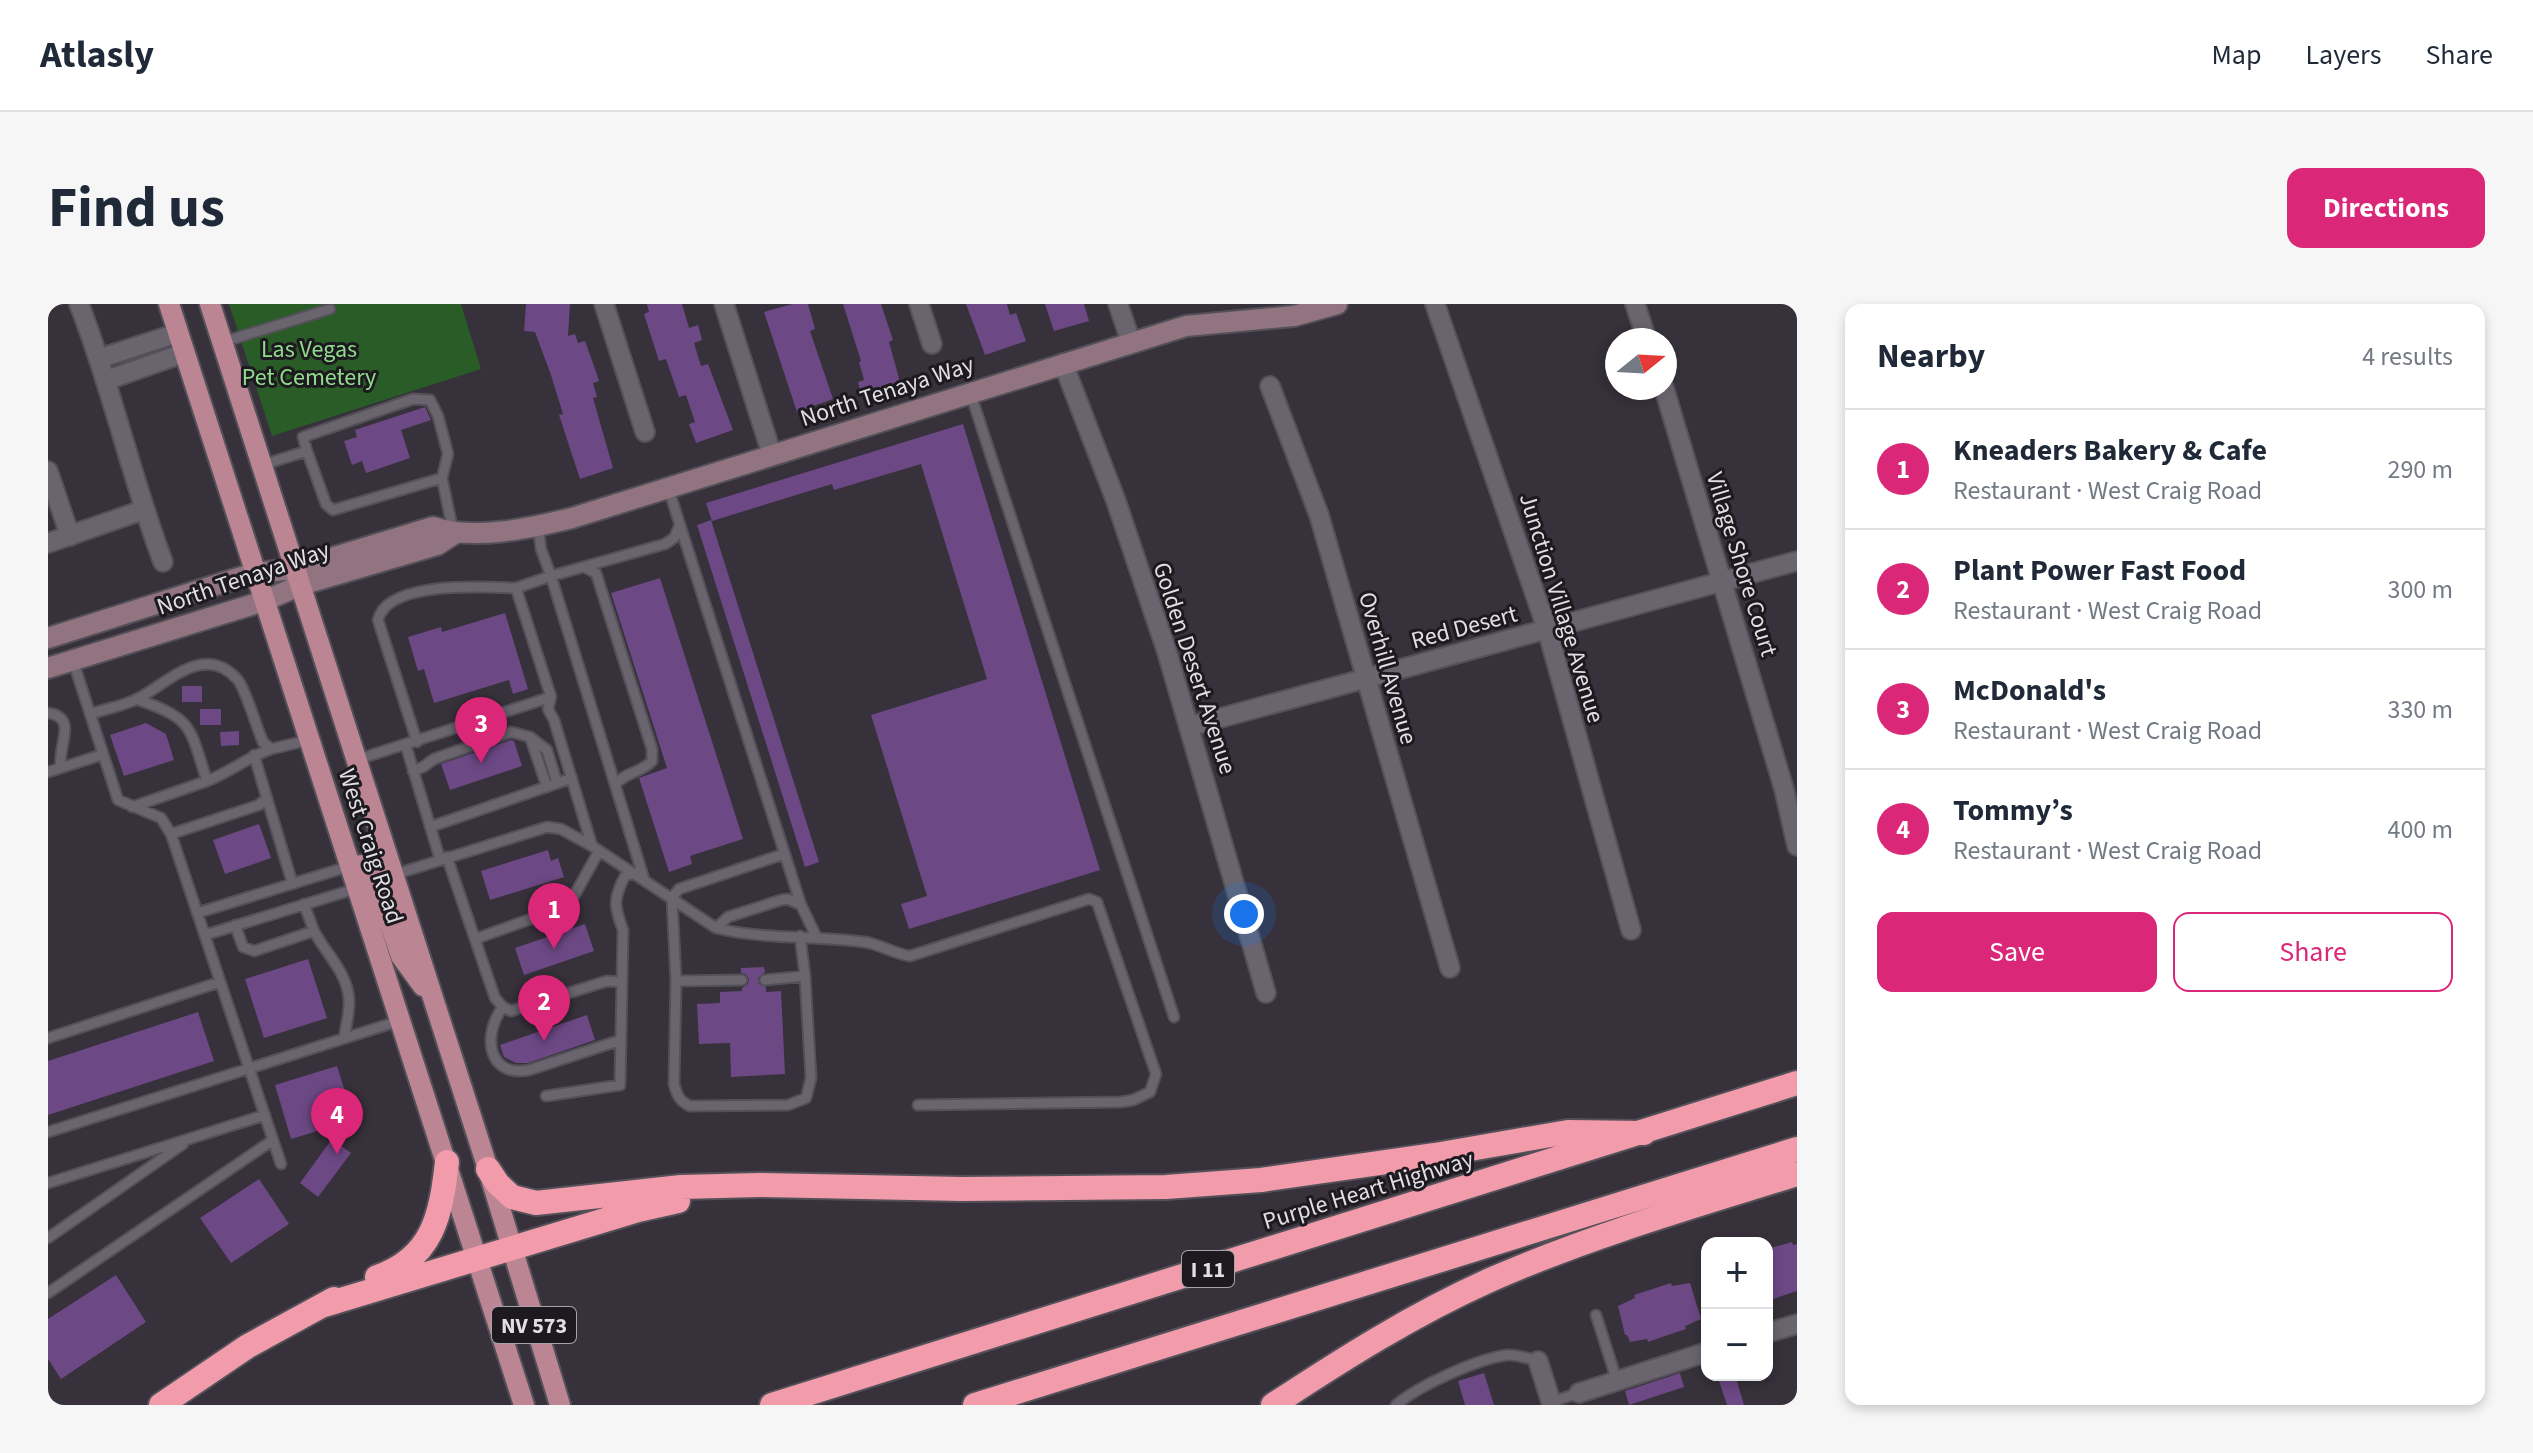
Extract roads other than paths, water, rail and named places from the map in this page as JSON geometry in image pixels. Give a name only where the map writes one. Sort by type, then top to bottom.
[{"type":"highway","name":"Purple Heart Highway","points":[[772,1405],[1797,1083]]},
{"type":"highway","points":[[488,1169],[512,1197],[536,1203],[681,1187],[759,1185],[962,1189],[1166,1187],[1261,1180],[1568,1132],[1644,1133]]},
{"type":"highway","name":"I 11","points":[[975,1405],[1797,1149]]},
{"type":"highway","points":[[161,1405],[248,1346],[364,1282],[393,1272],[419,1252],[430,1237],[440,1206],[447,1162]]},
{"type":"highway","points":[[1273,1405],[1394,1329],[1490,1280],[1651,1220],[1797,1174]]},
{"type":"highway","points":[[321,1306],[638,1210],[759,1185]]},
{"type":"main road","name":"West Craig Road","points":[[169,304],[524,1405]]},
{"type":"main road","name":"West Craig Road","points":[[210,304],[488,1169],[559,1403]]},
{"type":"main road","name":"North Tenaya Way","points":[[48,638],[254,573],[298,577],[437,545],[454,534],[538,525],[1131,342],[1204,323],[1277,319],[1308,308],[1337,304]]},
{"type":"main road","name":"North Tenaya Way","points":[[48,668],[264,601],[298,577]]},
{"type":"main road","points":[[350,866],[365,865],[371,869],[401,956],[434,1000]]},
{"type":"street","points":[[79,304],[101,358],[143,510],[163,562]]},
{"type":"street","points":[[604,304],[645,432]]},
{"type":"street","points":[[724,304],[772,455]]},
{"type":"street","points":[[919,304],[932,344]]},
{"type":"street","points":[[1118,304],[1131,342]]},
{"type":"street","name":"Junction Village Avenue","points":[[1435,304],[1547,629],[1631,930]]},
{"type":"street","points":[[1635,304],[1643,328]]},
{"type":"street","points":[[101,358],[137,346],[181,343]]},
{"type":"street","points":[[107,380],[143,367],[181,343]]},
{"type":"street","name":"Golden Desert Avenue","points":[[1063,363],[1116,501],[1191,726],[1266,993]]},
{"type":"street","name":"Overhill Avenue","points":[[1270,386],[1319,515],[1450,968]]},
{"type":"street","name":"Village Shore Court","points":[[1668,400],[1784,789],[1797,846]]},
{"type":"street","points":[[48,471],[70,536]]},
{"type":"street","points":[[48,543],[143,510]]},
{"type":"street","name":"Red Desert","points":[[1191,726],[1797,561]]},
{"type":"street","points":[[1773,1331],[1797,1324]]},
{"type":"street","points":[[1579,1393],[1701,1354]]},
{"type":"street","points":[[1538,1361],[1552,1403]]},
{"type":"lane","points":[[223,342],[330,309]]},
{"type":"lane","points":[[137,346],[143,367]]},
{"type":"lane","points":[[970,392],[1174,1017]]},
{"type":"lane","points":[[442,478],[333,510],[326,504],[303,437],[413,399],[424,397],[430,400],[438,416],[448,454],[442,478],[454,534]]},
{"type":"lane","points":[[262,465],[307,451]]},
{"type":"lane","points":[[668,487],[784,854],[801,905],[816,936]]},
{"type":"lane","points":[[538,525],[541,549],[615,785],[639,876]]},
{"type":"lane","points":[[417,742],[378,620],[387,604],[432,587],[516,588],[561,571],[586,568],[665,544],[674,538],[680,525]]},
{"type":"lane","points":[[586,568],[596,573],[652,749],[652,761],[645,768],[621,777],[615,785]]},
{"type":"lane","points":[[475,939],[564,907],[574,896],[596,849],[548,709],[551,697],[516,588]]},
{"type":"lane","points":[[73,661],[118,800],[161,818],[171,834],[281,1164]]},
{"type":"lane","points":[[90,714],[136,699],[182,669],[200,664],[220,667],[238,679],[263,742],[271,749]]},
{"type":"lane","points":[[356,760],[551,697]]},
{"type":"lane","points":[[136,699],[169,710],[183,720],[193,738],[207,781]]},
{"type":"lane","points":[[48,713],[58,715],[66,729],[59,751],[61,767]]},
{"type":"lane","points":[[450,731],[456,751]]},
{"type":"lane","points":[[413,771],[434,759],[511,732],[530,737],[552,785]]},
{"type":"lane","points":[[132,807],[224,774],[254,755],[309,740]]},
{"type":"lane","points":[[406,746],[430,827],[495,998],[503,1007],[511,1011],[607,981],[622,982]]},
{"type":"lane","points":[[48,772],[101,755]]},
{"type":"lane","points":[[254,755],[292,882]]},
{"type":"lane","points":[[430,827],[572,778]]},
{"type":"lane","points":[[171,834],[259,805],[267,798]]},
{"type":"lane","points":[[393,875],[547,827],[561,829],[716,928],[738,933],[868,942],[899,955],[910,956],[1089,899],[1097,902],[1156,1074],[1150,1092],[1121,1102],[918,1105]]},
{"type":"lane","points":[[784,854],[679,889],[672,898],[676,981],[674,1084],[682,1102],[690,1106],[788,1105],[806,1098],[810,1091],[805,976],[800,936]]},
{"type":"lane","points":[[197,913],[350,866]]},
{"type":"lane","points":[[546,1096],[620,1085],[623,930],[616,913],[615,895],[625,876],[639,876]]},
{"type":"lane","points":[[205,935],[358,888]]},
{"type":"lane","points":[[716,928],[728,917],[781,900],[788,899],[801,905]]},
{"type":"lane","points":[[304,904],[325,952],[342,972],[349,1000],[344,1038]]},
{"type":"lane","points":[[235,925],[243,947],[254,951],[314,931]]},
{"type":"lane","points":[[765,980],[805,976]]},
{"type":"lane","points":[[676,981],[742,980]]},
{"type":"lane","points":[[48,1038],[220,982]]},
{"type":"lane","points":[[503,1007],[492,1021],[490,1037],[497,1060],[505,1070],[529,1070],[621,1040]]},
{"type":"lane","points":[[48,1132],[401,1020]]},
{"type":"lane","points":[[48,1183],[265,1115]]},
{"type":"lane","points":[[48,1238],[192,1137]]},
{"type":"lane","points":[[48,1293],[273,1140]]},
{"type":"lane","points":[[1596,1315],[1617,1381]]},
{"type":"lane","points":[[1396,1405],[1411,1392],[1482,1362],[1510,1354],[1538,1361]]},
{"type":"lane","points":[[1552,1403],[1579,1393]]},
{"type":"place","name":"McDonald's","points":[[481,763]]},
{"type":"place","name":"Kneaders Bakery & Cafe","points":[[554,949]]},
{"type":"place","name":"Plant Power Fast Food","points":[[544,1041]]},
{"type":"place","name":"Tommy’s","points":[[337,1154]]},
{"type":"park label","name":"Las Vegas Pet Cemetery","points":[[309,363]]}]
